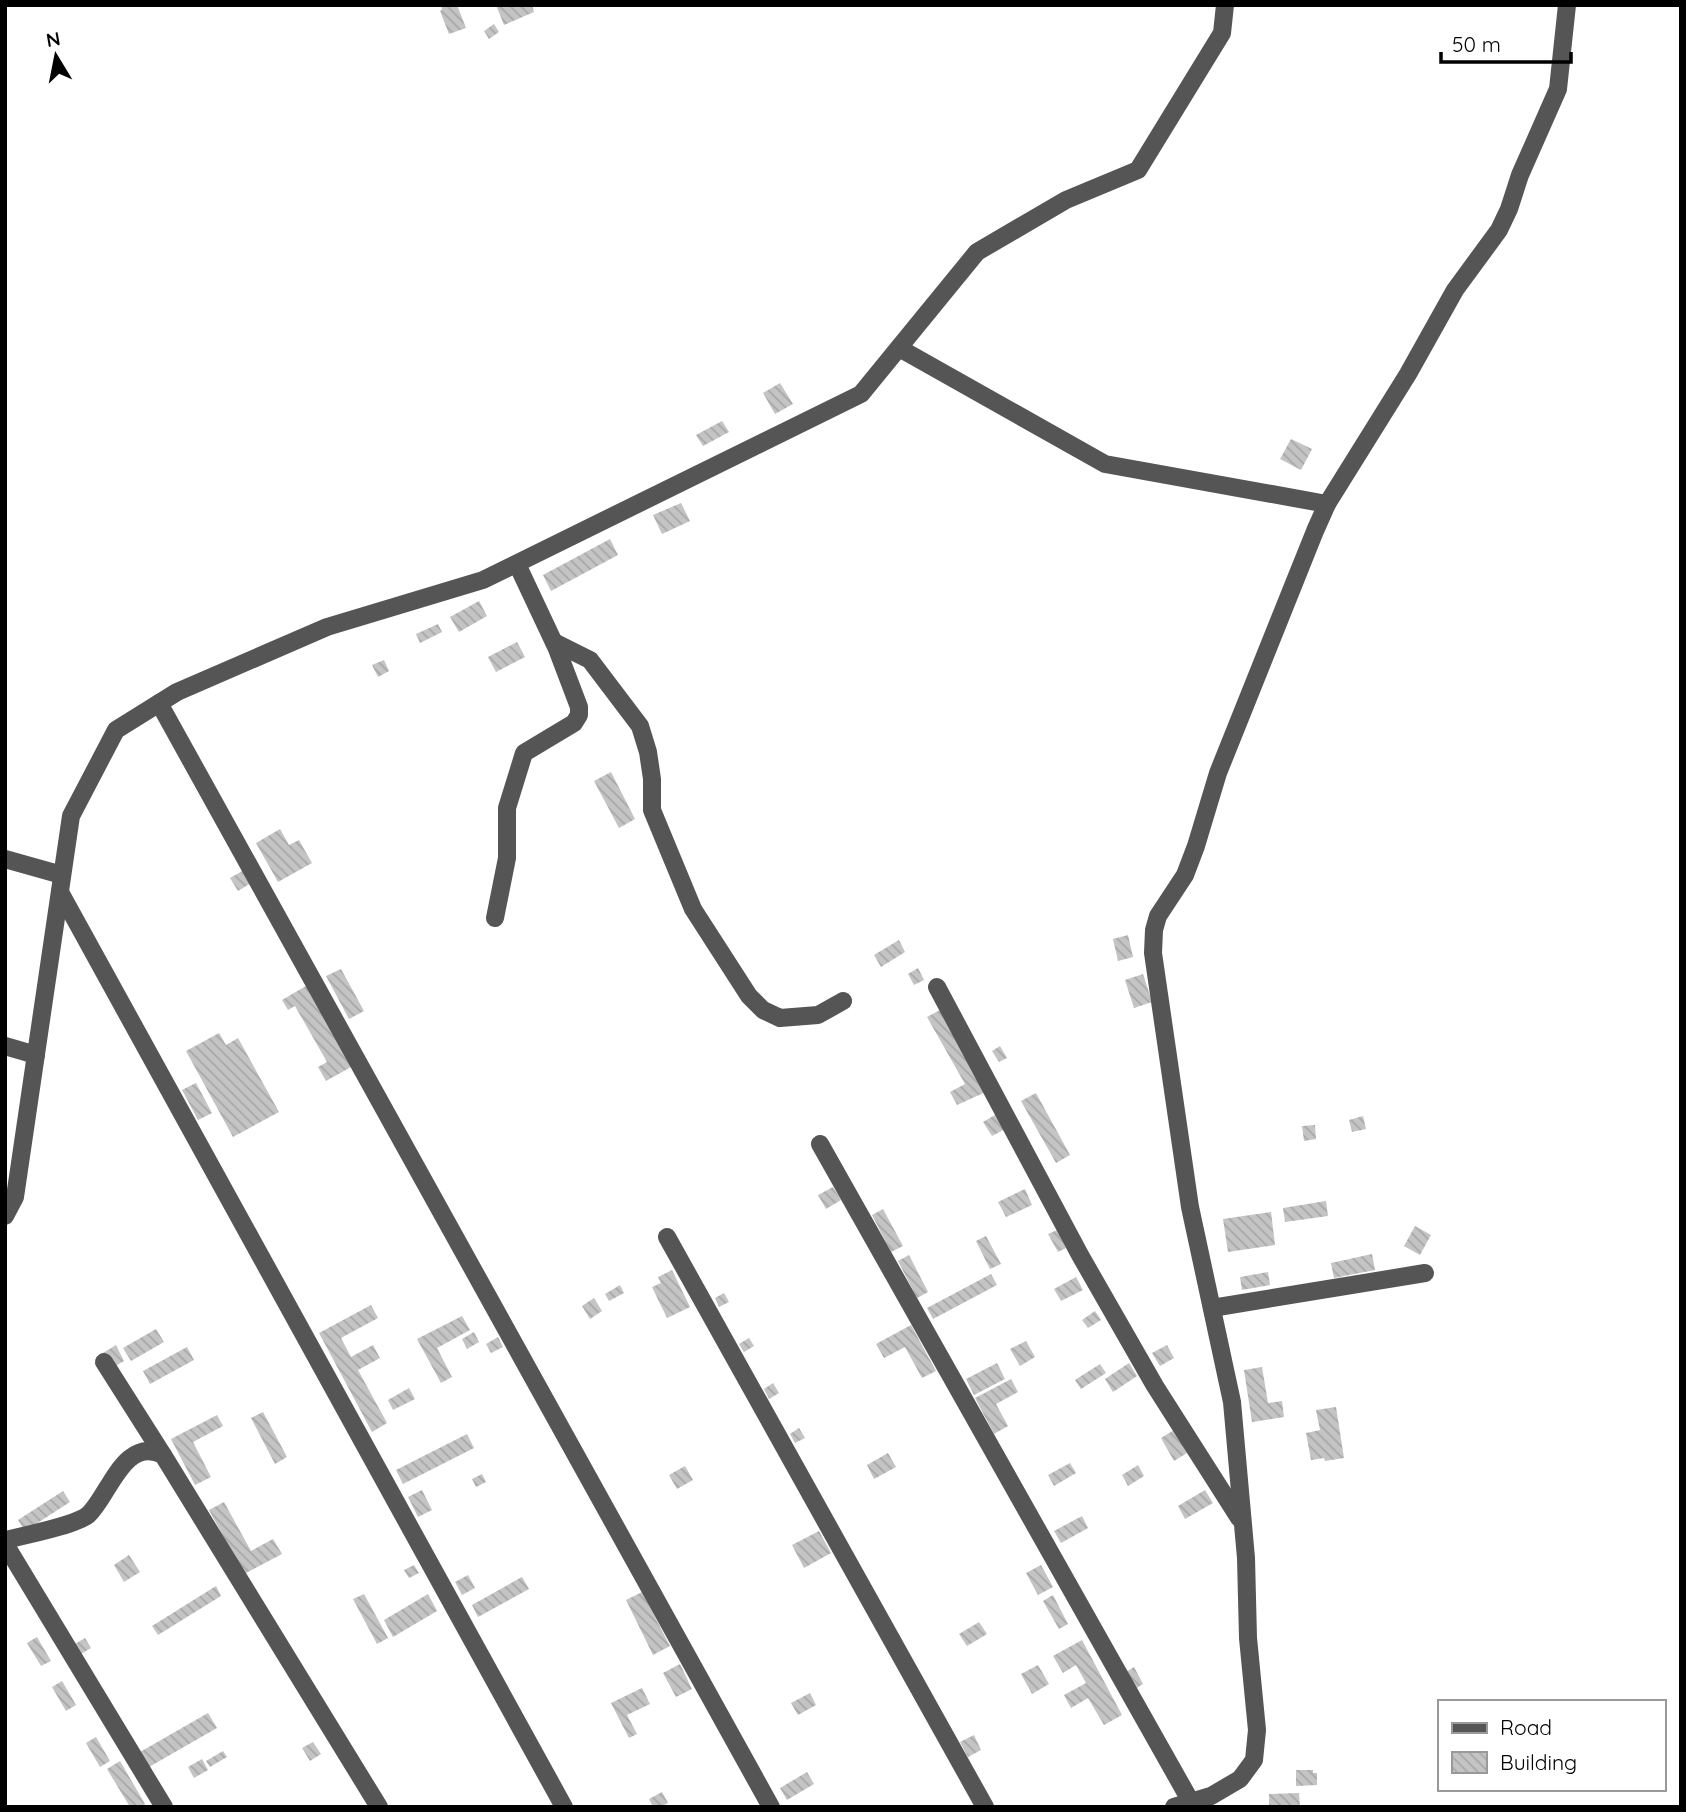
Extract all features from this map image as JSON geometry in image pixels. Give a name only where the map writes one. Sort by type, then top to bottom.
[{"type":"street","points":[[5,1216],[15,1197],[71,816],[116,730],[177,692],[327,626],[483,580],[861,394],[977,252],[1066,200],[1138,170],[1222,33],[1225,5]]},
{"type":"street","points":[[820,1144],[1182,1804],[1211,1796],[1240,1779],[1254,1760],[1256,1749],[1248,1638],[1246,1558],[1232,1402],[1188,1193],[1153,953],[1154,930],[1158,916],[1185,876],[1218,773],[1327,504],[1413,365],[1455,290],[1499,230],[1509,209],[1520,175],[1558,89],[1567,5]]},
{"type":"street","points":[[899,348],[1105,464],[1327,504]]},
{"type":"street","points":[[495,918],[507,858],[508,808],[524,753],[574,723],[579,715],[579,706],[554,642],[517,564]]},
{"type":"street","points":[[554,642],[590,660],[640,726],[652,779],[652,810],[693,909],[749,996],[763,1010],[780,1018],[818,1015],[843,1001]]},
{"type":"street","points":[[159,703],[771,1807]]},
{"type":"street","points":[[5,859],[61,884],[564,1807]]},
{"type":"street","points":[[937,988],[1093,1279],[1155,1386],[1241,1521]]},
{"type":"street","points":[[5,1046],[36,1055]]},
{"type":"street","points":[[667,1237],[985,1807]]},
{"type":"street","points":[[1212,1308],[1425,1273]]},
{"type":"street","points":[[104,1362],[379,1807]]},
{"type":"street","points":[[163,1455],[152,1449],[142,1450],[116,1473],[87,1515],[5,1542],[164,1807]]},
{"type":"building","points":[[441,5],[457,5],[466,28],[449,34],[440,11]]},
{"type":"building","points":[[496,5],[532,5],[534,12],[504,25]]},
{"type":"building","points":[[494,24],[499,32],[489,39],[484,31]]},
{"type":"building","points":[[780,383],[793,404],[775,414],[763,393]]},
{"type":"building","points":[[722,421],[729,432],[703,446],[696,435]]},
{"type":"building","points":[[1291,439],[1312,449],[1301,470],[1280,459]]},
{"type":"building","points":[[681,503],[690,521],[662,534],[653,515]]},
{"type":"building","points":[[610,539],[618,555],[551,591],[543,575]]},
{"type":"building","points":[[479,601],[487,616],[459,632],[450,617]]},
{"type":"building","points":[[438,624],[442,632],[420,643],[416,634]]},
{"type":"building","points":[[517,642],[525,657],[496,672],[488,657]]},
{"type":"building","points":[[384,660],[389,671],[378,677],[372,665]]},
{"type":"building","points":[[611,772],[635,819],[619,828],[594,781]]},
{"type":"building","points":[[280,829],[289,845],[299,840],[312,863],[278,882],[256,843]]},
{"type":"building","points":[[244,870],[251,883],[238,891],[230,878]]},
{"type":"building","points":[[1128,935],[1133,957],[1118,961],[1113,939]]},
{"type":"building","points":[[899,940],[905,952],[881,967],[874,955]]},
{"type":"building","points":[[918,968],[924,980],[914,985],[908,974]]},
{"type":"building","points":[[341,969],[364,1011],[349,1019],[326,976]]},
{"type":"building","points":[[1143,974],[1152,1002],[1134,1008],[1125,980]]},
{"type":"building","points":[[306,986],[351,1067],[326,1081],[318,1067],[327,1062],[295,1006],[288,1010],[282,1000]]},
{"type":"building","points":[[942,1009],[988,1091],[957,1105],[950,1092],[965,1084],[927,1017]]},
{"type":"building","points":[[219,1033],[226,1045],[238,1038],[279,1112],[233,1137],[186,1051]]},
{"type":"building","points":[[1000,1046],[1007,1058],[999,1062],[992,1051]]},
{"type":"building","points":[[196,1083],[212,1113],[198,1120],[182,1090]]},
{"type":"building","points":[[1036,1093],[1070,1155],[1056,1163],[1021,1101]]},
{"type":"building","points":[[1000,1112],[1009,1127],[992,1136],[983,1122]]},
{"type":"building","points":[[1363,1116],[1366,1129],[1352,1132],[1349,1120]]},
{"type":"building","points":[[1315,1125],[1316,1139],[1304,1141],[1302,1126]]},
{"type":"building","points":[[833,1187],[841,1200],[826,1209],[818,1195]]},
{"type":"building","points":[[1025,1189],[1032,1205],[1006,1217],[998,1202]]},
{"type":"building","points":[[1326,1201],[1328,1216],[1285,1222],[1283,1208]]},
{"type":"building","points":[[883,1209],[903,1246],[891,1252],[872,1215]]},
{"type":"building","points":[[1271,1212],[1275,1245],[1228,1252],[1223,1219]]},
{"type":"building","points":[[1415,1226],[1431,1235],[1420,1255],[1404,1246]]},
{"type":"building","points":[[1057,1230],[1066,1248],[1058,1252],[1048,1234]]},
{"type":"building","points":[[986,1236],[1001,1264],[990,1269],[976,1241]]},
{"type":"building","points":[[1372,1254],[1375,1270],[1334,1278],[1331,1263]]},
{"type":"building","points":[[909,1255],[928,1292],[917,1298],[898,1261]]},
{"type":"building","points":[[672,1270],[690,1307],[667,1318],[652,1287],[661,1283],[658,1277]]},
{"type":"building","points":[[1268,1272],[1270,1285],[1242,1290],[1240,1277]]},
{"type":"building","points":[[991,1274],[997,1285],[933,1319],[927,1308]]},
{"type":"building","points":[[1076,1277],[1083,1290],[1061,1301],[1054,1289]]},
{"type":"building","points":[[620,1285],[624,1293],[609,1301],[605,1294]]},
{"type":"building","points":[[724,1293],[729,1302],[719,1307],[715,1298]]},
{"type":"building","points":[[594,1298],[602,1311],[590,1319],[582,1306]]},
{"type":"building","points":[[371,1305],[378,1318],[341,1338],[351,1357],[373,1345],[380,1358],[358,1370],[387,1423],[372,1432],[319,1333]]},
{"type":"building","points":[[1095,1311],[1101,1320],[1088,1328],[1082,1320]]},
{"type":"building","points":[[462,1316],[470,1330],[437,1348],[452,1377],[441,1383],[417,1339]]},
{"type":"building","points":[[911,1325],[936,1371],[922,1378],[905,1347],[884,1358],[876,1344]]},
{"type":"building","points":[[156,1329],[164,1342],[131,1361],[123,1348]]},
{"type":"building","points":[[474,1332],[479,1342],[467,1349],[462,1339]]},
{"type":"building","points":[[498,1337],[503,1347],[491,1353],[486,1344]]},
{"type":"building","points":[[749,1338],[754,1346],[744,1352],[739,1344]]},
{"type":"building","points":[[1026,1341],[1035,1357],[1020,1366],[1010,1349]]},
{"type":"building","points":[[116,1345],[124,1361],[112,1368],[103,1353]]},
{"type":"building","points":[[1167,1345],[1174,1358],[1160,1366],[1152,1353]]},
{"type":"building","points":[[187,1347],[194,1360],[150,1384],[143,1371]]},
{"type":"building","points":[[997,1363],[1005,1379],[974,1395],[966,1379]]},
{"type":"building","points":[[1129,1363],[1137,1376],[1113,1392],[1105,1379]]},
{"type":"building","points":[[1100,1364],[1106,1373],[1081,1389],[1075,1380]]},
{"type":"building","points":[[1262,1367],[1268,1403],[1282,1401],[1284,1417],[1252,1422],[1244,1370]]},
{"type":"building","points":[[1011,1379],[1018,1392],[996,1404],[1008,1426],[994,1434],[975,1398]]},
{"type":"building","points":[[773,1383],[779,1393],[769,1399],[764,1389]]},
{"type":"building","points":[[409,1388],[415,1399],[393,1410],[388,1400]]},
{"type":"building","points":[[1336,1407],[1344,1458],[1311,1460],[1306,1433],[1320,1430],[1316,1410]]},
{"type":"building","points":[[263,1412],[287,1457],[275,1464],[251,1418]]},
{"type":"building","points":[[217,1415],[223,1426],[193,1442],[211,1477],[195,1485],[171,1439]]},
{"type":"building","points":[[799,1428],[805,1438],[795,1443],[790,1434]]},
{"type":"building","points":[[1174,1430],[1187,1453],[1174,1461],[1161,1438]]},
{"type":"building","points":[[467,1434],[474,1448],[403,1484],[396,1470]]},
{"type":"building","points":[[888,1453],[896,1467],[874,1479],[867,1465]]},
{"type":"building","points":[[1070,1463],[1076,1473],[1054,1486],[1048,1475]]},
{"type":"building","points":[[1138,1465],[1144,1476],[1128,1486],[1122,1475]]},
{"type":"building","points":[[685,1466],[693,1480],[677,1489],[669,1475]]},
{"type":"building","points":[[482,1474],[486,1482],[476,1487],[472,1479]]},
{"type":"building","points":[[422,1490],[432,1510],[418,1517],[408,1497]]},
{"type":"building","points":[[1205,1490],[1213,1503],[1185,1519],[1178,1506]]},
{"type":"building","points":[[63,1491],[70,1502],[25,1531],[18,1520]]},
{"type":"building","points":[[224,1502],[251,1551],[273,1539],[282,1554],[244,1574],[209,1510]]},
{"type":"building","points":[[1082,1516],[1088,1528],[1061,1543],[1054,1531]]},
{"type":"building","points":[[819,1531],[831,1553],[804,1568],[792,1545]]},
{"type":"building","points":[[129,1555],[140,1572],[124,1582],[114,1565]]},
{"type":"building","points":[[414,1565],[419,1573],[409,1578],[404,1570]]},
{"type":"building","points":[[1041,1565],[1053,1587],[1038,1595],[1026,1573]]},
{"type":"building","points":[[468,1575],[475,1588],[462,1595],[455,1582]]},
{"type":"building","points":[[522,1577],[529,1589],[478,1617],[472,1605]]},
{"type":"building","points":[[216,1586],[221,1596],[158,1635],[152,1626]]},
{"type":"building","points":[[642,1592],[670,1646],[653,1655],[626,1600]]},
{"type":"building","points":[[364,1594],[388,1638],[377,1644],[353,1599]]},
{"type":"building","points":[[428,1594],[437,1611],[393,1637],[384,1620]]},
{"type":"building","points":[[1053,1595],[1068,1624],[1059,1629],[1043,1601]]},
{"type":"building","points":[[979,1622],[987,1634],[967,1646],[959,1634]]},
{"type":"building","points":[[37,1637],[51,1661],[41,1666],[27,1643]]},
{"type":"building","points":[[85,1638],[91,1648],[81,1654],[75,1644]]},
{"type":"building","points":[[1082,1640],[1122,1715],[1104,1725],[1088,1698],[1071,1708],[1064,1695],[1086,1683],[1076,1665],[1063,1673],[1053,1656]]},
{"type":"building","points":[[680,1664],[692,1689],[676,1697],[663,1673]]},
{"type":"building","points":[[1038,1665],[1049,1684],[1032,1694],[1021,1674]]},
{"type":"building","points":[[1134,1667],[1143,1684],[1135,1689],[1126,1672]]},
{"type":"building","points":[[62,1681],[76,1705],[66,1711],[52,1687]]},
{"type":"building","points":[[642,1688],[650,1704],[627,1715],[637,1734],[629,1738],[611,1703]]},
{"type":"building","points":[[810,1693],[816,1705],[798,1715],[791,1703]]},
{"type":"building","points":[[208,1713],[217,1728],[149,1767],[140,1752]]},
{"type":"building","points":[[974,1735],[981,1750],[968,1757],[960,1742]]},
{"type":"building","points":[[96,1737],[110,1761],[100,1767],[86,1743]]},
{"type":"building","points":[[313,1742],[321,1754],[310,1761],[302,1748]]},
{"type":"building","points":[[223,1751],[227,1757],[210,1767],[206,1761]]},
{"type":"building","points":[[202,1759],[208,1770],[194,1778],[188,1767]]},
{"type":"building","points":[[120,1761],[145,1804],[141,1807],[130,1807],[107,1769]]},
{"type":"building","points":[[1296,1770],[1313,1770],[1313,1773],[1317,1773],[1317,1785],[1296,1786]]},
{"type":"building","points":[[807,1772],[814,1784],[787,1800],[780,1788]]},
{"type":"building","points":[[662,1792],[668,1803],[653,1807],[649,1799]]},
{"type":"building","points":[[1299,1793],[1300,1807],[1269,1807],[1269,1794]]}]
